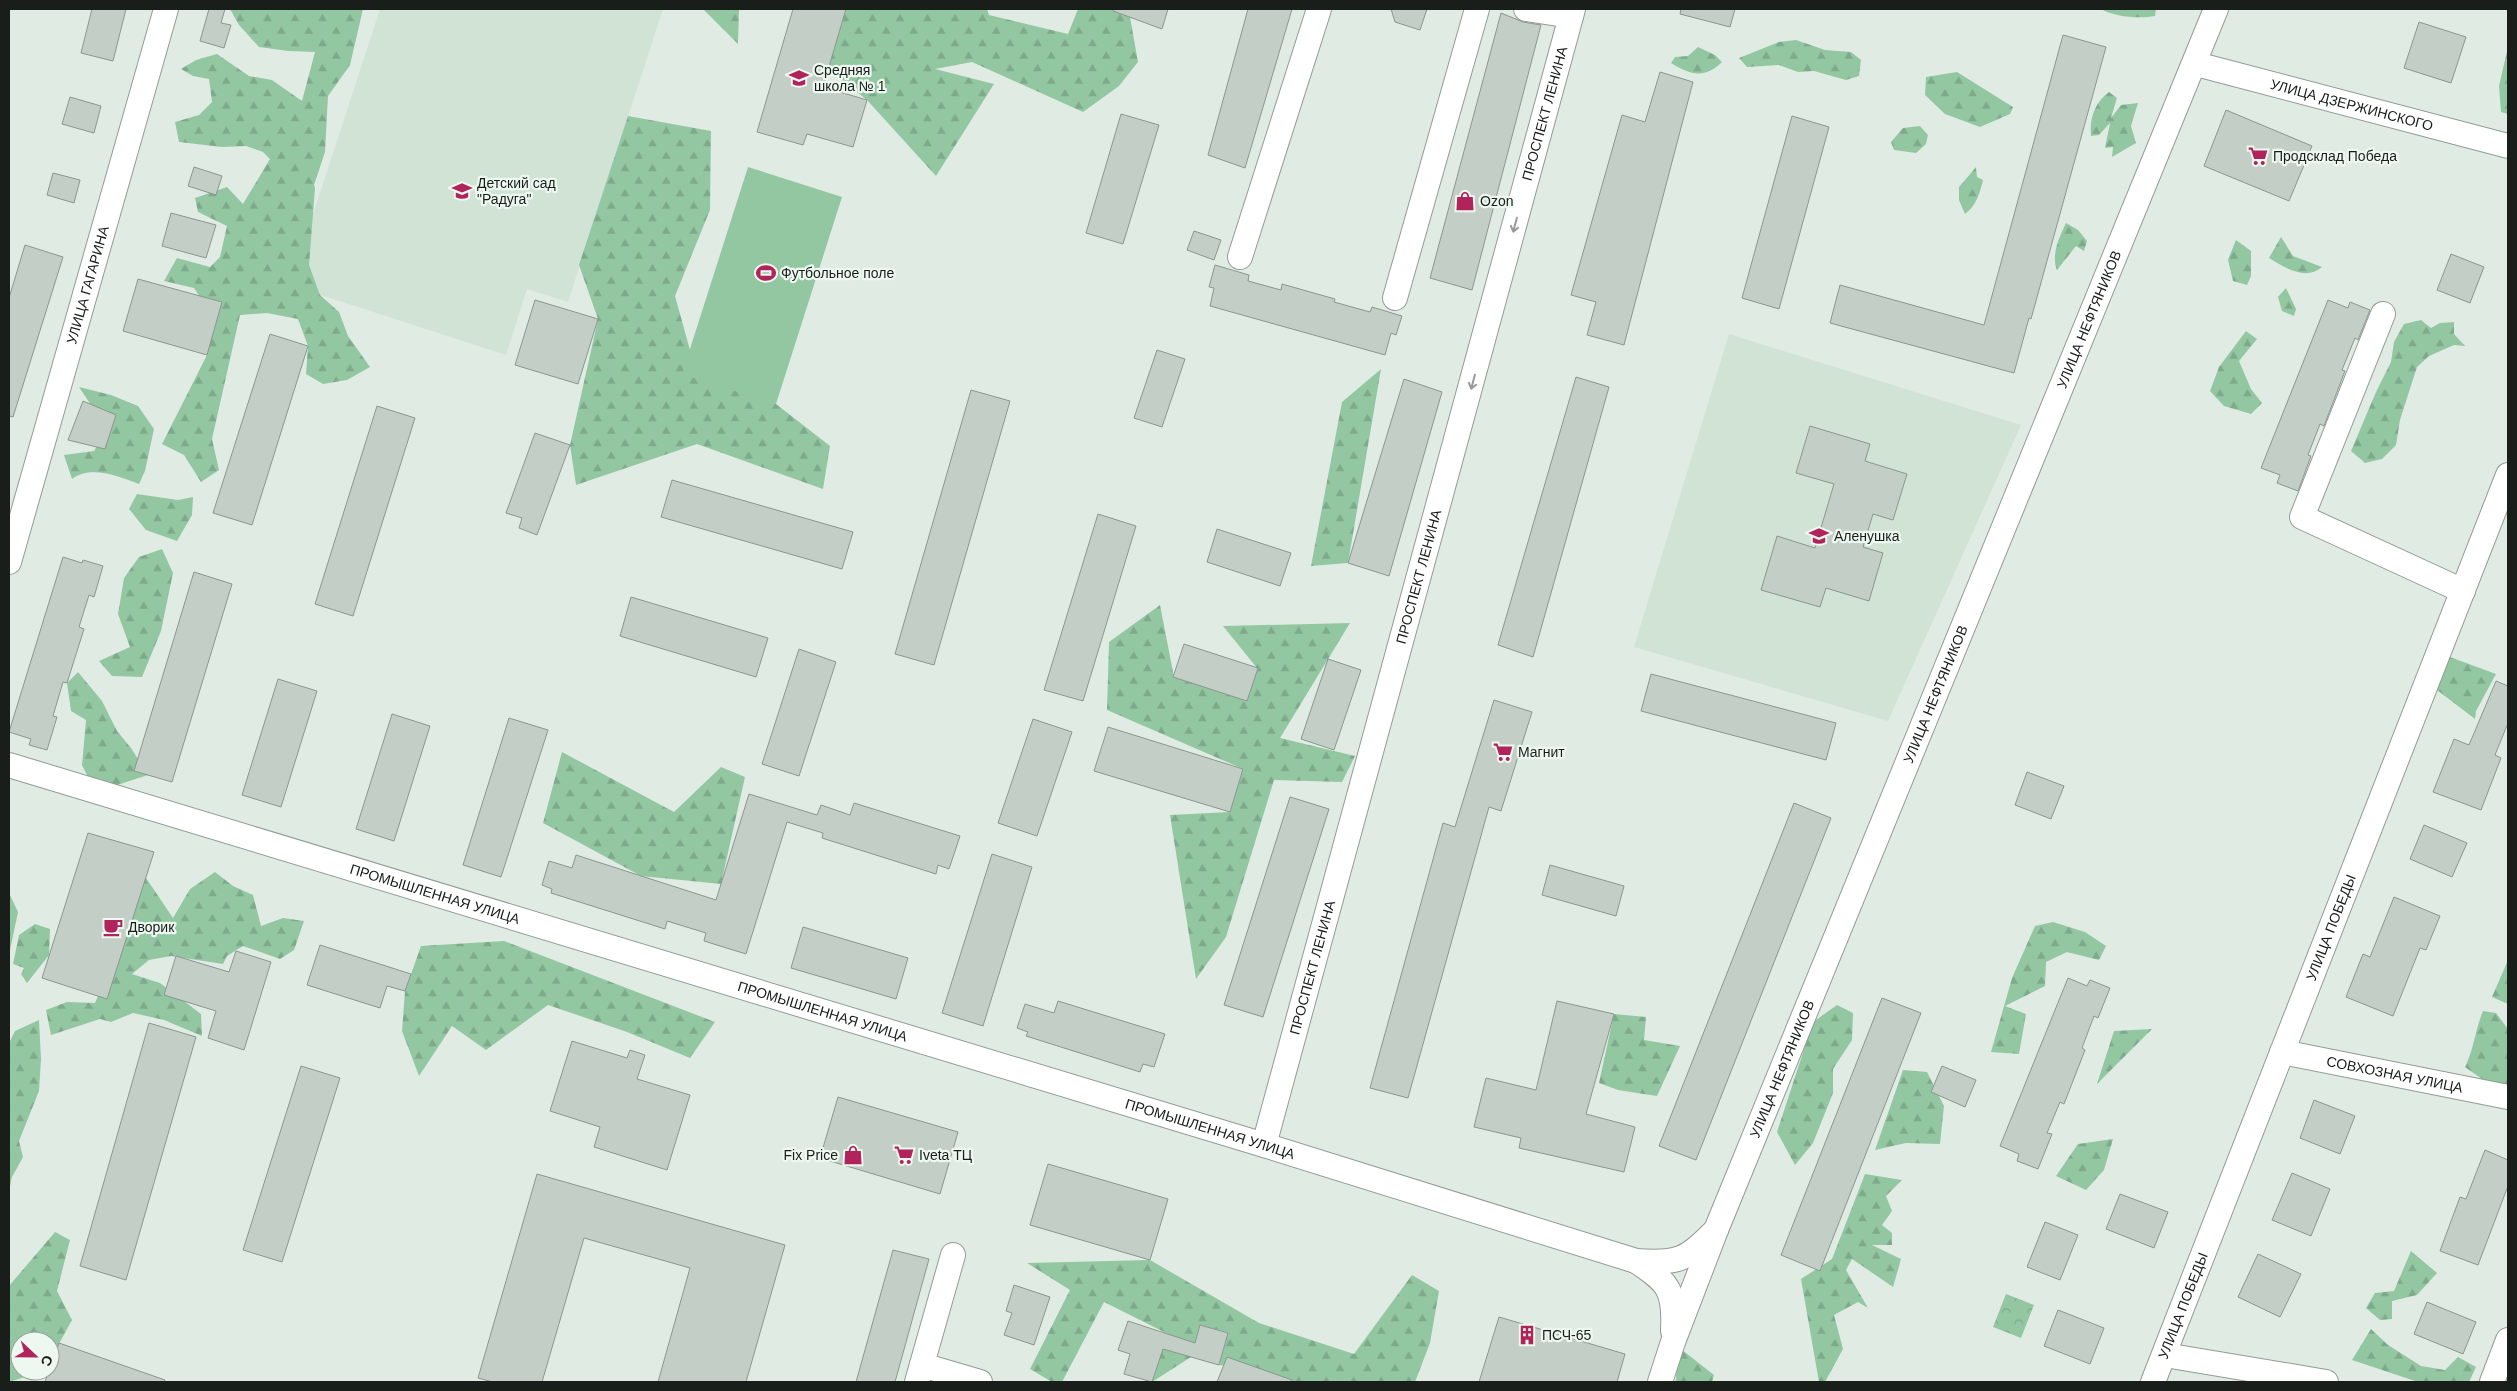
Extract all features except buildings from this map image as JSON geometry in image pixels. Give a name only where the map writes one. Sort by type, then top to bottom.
[{"type":"street","name":"УЛИЦА ГАГАРИНА","points":[[9,562],[166,9]]},
{"type":"street","points":[[1240,257],[1319,9]]},
{"type":"street","points":[[1395,298],[1477,9]]},
{"type":"street","points":[[1526,9],[1572,13]]},
{"type":"street","name":"УЛИЦА НЕФТЯНИКОВ","points":[[1660,1382],[1672,1342],[1716,1230],[2196,64],[2216,9]]},
{"type":"street","name":"ПРОСПЕКТ ЛЕНИНА","points":[[1264,1145],[1572,13]]},
{"type":"street","name":"УЛИЦА ДЗЕРЖИНСКОГО","points":[[2196,64],[2508,146]]},
{"type":"street","points":[[2383,314],[2302,517],[2463,591]]},
{"type":"street","name":"УЛИЦА ПОБЕДЫ","points":[[2153,1382],[2508,475]]},
{"type":"street","name":"ПРОМЫШЛЕННАЯ УЛИЦА","points":[[9,765],[1264,1145],[1636,1261],[1666,1263],[1679,1260],[1697,1248],[1716,1230]]},
{"type":"street","name":"СОВХОЗНАЯ УЛИЦА","points":[[2282,1052],[2508,1097]]},
{"type":"street","points":[[953,1255],[920,1374],[980,1382]]},
{"type":"street","name":"ПРОМЫШЛЕННАЯ УЛИЦА","points":[[1636,1261],[1661,1277],[1668,1289],[1674,1310],[1672,1342]]},
{"type":"street","points":[[2492,1382],[2508,1340]]},
{"type":"street","points":[[2165,1355],[2326,1382]]},
{"type":"shaded area","name":"Детский сад \"Радуга\"","points":[[380,9],[663,9],[568,302],[527,289],[506,355],[290,285]]},
{"type":"shaded area","name":"Аленушка","points":[[1729,334],[2021,425],[1888,721],[1634,647]]},
{"type":"green space","points":[[230,9],[363,9],[350,65],[328,96],[325,152],[314,185],[309,265],[320,295],[339,312],[348,336],[370,367],[347,380],[323,384],[306,374],[308,346],[298,319],[267,313],[240,315],[212,439],[219,470],[201,482],[184,455],[162,444],[207,355],[209,311],[194,288],[164,281],[177,258],[210,267],[220,257],[227,226],[198,212],[195,198],[227,187],[243,204],[270,159],[263,152],[246,146],[222,147],[179,142],[175,122],[199,115],[212,102],[209,79],[193,76],[181,69],[196,60],[217,54],[249,76],[272,80],[302,101],[315,52],[259,47],[239,25]]},
{"type":"green space","points":[[703,9],[739,9],[738,44]]},
{"type":"green space","points":[[846,9],[987,9],[989,15],[1068,34],[1078,9],[1133,9],[1130,17],[1138,62],[1119,86],[1083,112],[972,62],[935,69],[994,84],[936,176],[867,100],[828,69]]},
{"type":"green space","points":[[2101,9],[2156,9],[2155,16],[2127,17]]},
{"type":"green space","points":[[1796,40],[1825,50],[1851,52],[1861,60],[1859,76],[1846,80],[1814,71],[1798,72],[1779,65],[1747,67],[1739,58],[1779,42]]},
{"type":"green space","points":[[1698,47],[1715,55],[1722,62],[1710,71],[1703,73],[1691,72],[1671,63],[1675,57],[1688,56]]},
{"type":"green space","points":[[2508,47],[2508,114],[2501,112],[2499,86]]},
{"type":"green space","points":[[1957,72],[2013,107],[2010,114],[1980,127],[1945,114],[1925,95],[1926,77]]},
{"type":"green space","points":[[2109,92],[2117,98],[2111,118],[2121,105],[2138,103],[2131,126],[2136,143],[2112,157],[2113,147],[2105,148],[2110,123],[2099,135],[2091,136],[2091,123],[2094,111]]},
{"type":"green space","points":[[628,116],[711,131],[710,210],[675,296],[690,350],[776,404],[830,446],[823,489],[697,444],[576,485],[570,445],[598,319],[579,265]]},
{"type":"green space","points":[[1920,126],[1928,135],[1926,144],[1916,153],[1894,150],[1891,142],[1903,128]]},
{"type":"green space","name":"Футбольное поле","points":[[748,167],[842,197],[776,404],[682,374]]},
{"type":"green space","points":[[1976,167],[1977,177],[1983,180],[1975,203],[1965,214],[1959,200],[1959,187]]},
{"type":"green space","points":[[2066,223],[2078,230],[2087,241],[2084,251],[2076,246],[2057,270],[2055,252]]},
{"type":"green space","points":[[2281,237],[2293,256],[2322,267],[2309,273],[2296,272],[2269,258]]},
{"type":"green space","points":[[2236,240],[2251,251],[2251,276],[2247,285],[2233,281],[2228,260]]},
{"type":"green space","points":[[2286,288],[2296,309],[2294,316],[2282,311],[2278,297]]},
{"type":"green space","points":[[2421,320],[2431,328],[2440,323],[2454,322],[2454,334],[2465,346],[2454,345],[2429,356],[2417,367],[2400,420],[2396,445],[2382,459],[2365,463],[2351,451],[2391,362],[2394,342],[2404,324]]},
{"type":"green space","points":[[2246,331],[2257,339],[2239,361],[2251,389],[2262,403],[2251,414],[2224,406],[2210,391],[2219,367]]},
{"type":"green space","points":[[1381,369],[1348,563],[1311,566],[1342,402]]},
{"type":"green space","points":[[79,387],[111,395],[138,406],[154,429],[145,471],[139,484],[114,475],[96,472],[79,475],[72,479],[64,455],[94,451],[107,429]]},
{"type":"green space","points":[[137,494],[178,500],[193,497],[192,515],[177,541],[146,530],[129,509]]},
{"type":"green space","points":[[162,549],[173,573],[161,631],[142,677],[112,676],[99,661],[130,647],[118,614],[124,578],[139,557]]},
{"type":"green space","points":[[1160,605],[1174,677],[1257,668],[1223,626],[1350,623],[1280,738],[1355,756],[1342,782],[1274,780],[1226,937],[1196,979],[1170,815],[1230,812],[1243,769],[1107,710],[1109,642]]},
{"type":"green space","points":[[2450,657],[2496,674],[2476,711],[2475,719],[2437,690]]},
{"type":"green space","points":[[78,672],[102,701],[117,731],[131,748],[148,775],[114,786],[88,777],[82,765],[86,720],[71,711],[67,683]]},
{"type":"green space","points":[[562,752],[674,812],[721,767],[745,777],[721,884],[641,876],[543,823]]},
{"type":"green space","points":[[138,866],[173,918],[190,889],[215,872],[233,886],[253,895],[261,926],[283,918],[304,921],[294,950],[280,959],[243,946],[227,956],[223,964],[171,956],[149,960],[132,974],[160,983],[201,1014],[202,1036],[164,1020],[133,1013],[111,1022],[100,1019],[51,1035],[46,1010],[67,1002],[95,1003],[110,967]]},
{"type":"green space","points":[[9,896],[18,912],[9,955]]},
{"type":"green space","points":[[2053,922],[2085,932],[2106,946],[2099,960],[2067,952],[2046,962],[2045,986],[2005,1006],[2026,1014],[2019,1054],[1991,1052],[2012,978],[2035,926]]},
{"type":"green space","points":[[35,924],[50,929],[49,955],[27,983],[21,974],[24,968],[13,964],[19,935]]},
{"type":"green space","points":[[504,941],[715,1022],[690,1058],[627,1032],[548,1005],[486,1050],[452,1026],[419,1076],[402,1031],[405,991],[421,946]]},
{"type":"green space","points":[[2508,960],[2508,1004],[2492,997]]},
{"type":"green space","points":[[1837,1005],[1853,1013],[1852,1040],[1833,1069],[1833,1093],[1813,1143],[1795,1165],[1777,1132],[1813,1022]]},
{"type":"green space","points":[[2483,1011],[2496,1013],[2508,1029],[2508,1088],[2482,1079],[2465,1067]]},
{"type":"green space","points":[[1614,1014],[1646,1017],[1644,1040],[1680,1046],[1657,1096],[1618,1090],[1599,1083]]},
{"type":"green space","points":[[39,1020],[41,1059],[39,1091],[19,1141],[23,1157],[12,1177],[9,1191],[9,1043],[15,1031]]},
{"type":"green space","points":[[2152,1029],[2097,1084],[2114,1031]]},
{"type":"green space","points":[[1903,1070],[1927,1072],[1944,1106],[1940,1144],[1906,1143],[1875,1150]]},
{"type":"green space","points":[[2113,1139],[2104,1170],[2086,1190],[2056,1176],[2078,1144]]},
{"type":"green space","points":[[1865,1174],[1902,1180],[1886,1196],[1892,1211],[1882,1225],[1892,1233],[1892,1245],[1872,1245],[1901,1259],[1893,1287],[1852,1259],[1846,1270],[1868,1308],[1858,1302],[1834,1315],[1843,1349],[1825,1382],[1819,1382],[1801,1279],[1832,1259]]},
{"type":"green space","points":[[55,1232],[70,1240],[57,1291],[72,1320],[60,1342],[60,1331],[10,1331],[10,1381],[12,1381],[9,1382],[9,1286]]},
{"type":"green space","points":[[2411,1251],[2437,1273],[2417,1295],[2392,1301],[2392,1319],[2380,1320],[2366,1308],[2375,1293],[2394,1291]]},
{"type":"green space","points":[[1150,1260],[1259,1323],[1354,1354],[1412,1275],[1439,1291],[1430,1343],[1415,1382],[1256,1382],[1265,1371],[1219,1365],[1228,1333],[1200,1325],[1191,1357],[1152,1382],[1168,1334],[1104,1302],[1062,1382],[1052,1382],[1030,1369],[1070,1290],[1027,1263]]},
{"type":"green space","points":[[2006,1294],[2034,1305],[2021,1338],[1993,1327]]},
{"type":"green space","points":[[2371,1329],[2388,1345],[2421,1366],[2445,1370],[2458,1357],[2476,1367],[2469,1382],[2418,1382],[2352,1360]]},
{"type":"green space","points":[[1677,1346],[1714,1375],[1712,1382],[1676,1382]]},
{"type":"place","name":"Средняя школа № 1","points":[[799,78]]},
{"type":"place","name":"Продсклад Победа","points":[[2258,156]]},
{"type":"place","name":"Детский сад \"Радуга\"","points":[[462,191]]},
{"type":"place","name":"Ozon","points":[[1465,201]]},
{"type":"place","name":"Футбольное поле","points":[[766,273]]},
{"type":"place","name":"Аленушка","points":[[1819,536]]},
{"type":"place","name":"Магнит","points":[[1503,752]]},
{"type":"place","name":"Дворик","points":[[113,927]]},
{"type":"place","name":"Fix Price","points":[[853,1155]]},
{"type":"place","name":"Iveta ТЦ","points":[[904,1155]]},
{"type":"place","name":"ПСЧ-65","points":[[1527,1335]]}]
